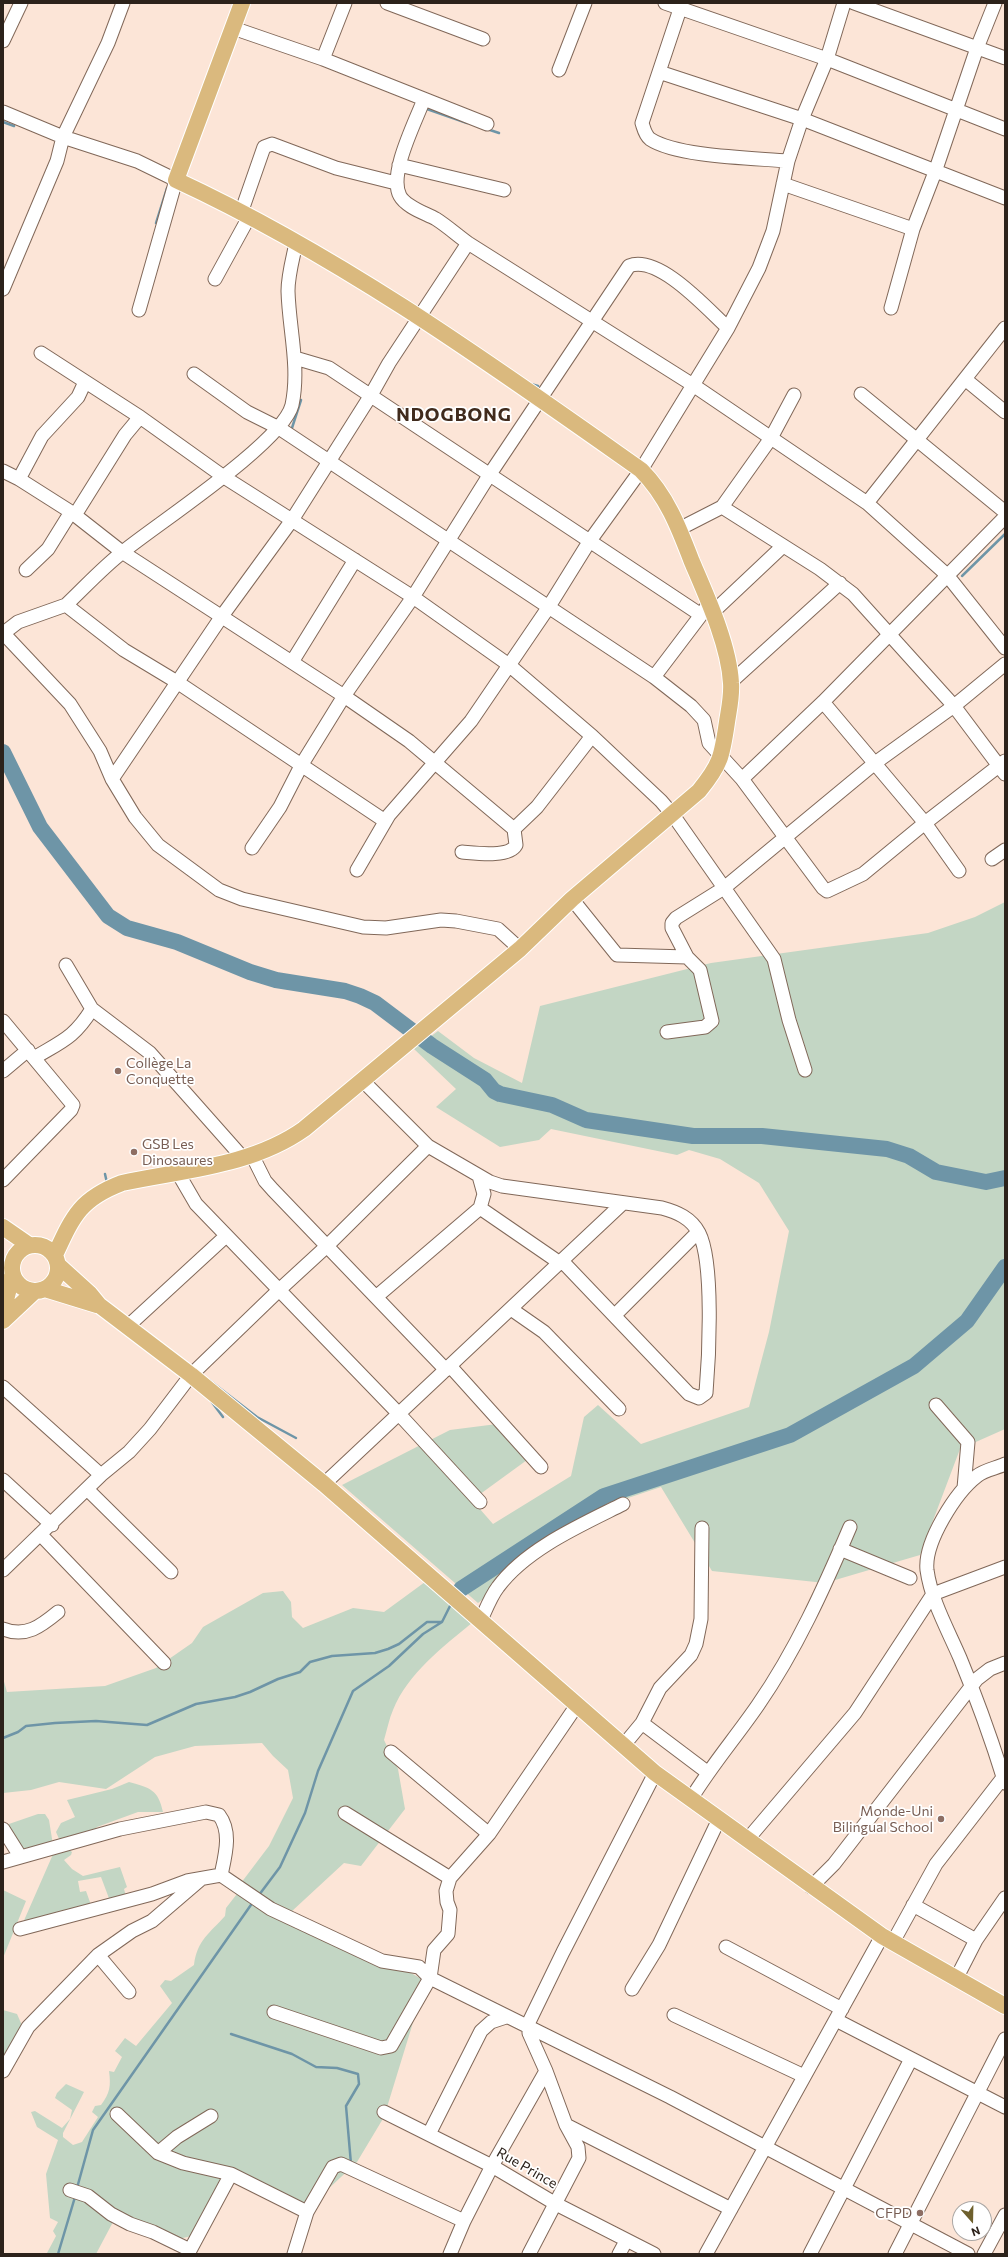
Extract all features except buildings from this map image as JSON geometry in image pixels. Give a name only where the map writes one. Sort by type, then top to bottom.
[{"type":"main road","points":[[3,1320],[40,1290],[52,1283],[57,1275],[56,1260],[69,1224],[84,1204],[104,1190],[122,1184],[178,1173],[247,1156],[293,1137],[406,1046],[520,949],[572,899],[673,815],[700,791],[712,775],[722,757],[731,682],[726,654],[708,610],[679,528],[662,494],[641,470],[420,317],[296,243],[176,180],[242,3]]},
{"type":"main road","points":[[3,1312],[17,1254],[69,1224]]},
{"type":"main road","points":[[3,1226],[33,1245],[47,1248],[56,1260],[99,1305],[191,1375],[324,1484],[623,1746],[656,1773],[811,1887],[887,1939],[1005,2006]]},
{"type":"main road","points":[[3,1253],[17,1284],[25,1290],[40,1290],[99,1305]]},
{"type":"street","points":[[3,41],[21,3]]},
{"type":"street","points":[[3,289],[57,161],[63,137],[108,43],[123,3]]},
{"type":"street","points":[[323,59],[345,3]]},
{"type":"street","points":[[387,3],[413,8],[483,39]]},
{"type":"street","points":[[559,70],[585,3]]},
{"type":"street","points":[[665,3],[681,5],[827,59],[1005,129]]},
{"type":"street","points":[[357,870],[385,821],[434,762],[471,721],[548,608],[589,542],[641,470],[728,328],[765,252],[777,217],[788,161],[802,119],[827,59],[844,3]]},
{"type":"street","points":[[854,3],[1005,58]]},
{"type":"street","points":[[890,308],[913,229],[957,110],[977,48],[995,3]]},
{"type":"street","points":[[681,5],[642,123],[649,138],[666,147],[686,151],[788,161]]},
{"type":"street","points":[[233,28],[323,59],[487,124]]},
{"type":"street","points":[[659,72],[802,119],[1005,198]]},
{"type":"street","points":[[424,99],[399,165],[396,183],[400,196],[409,205],[436,220],[468,243],[591,319],[693,385],[867,503],[948,575],[1005,648]]},
{"type":"street","points":[[3,112],[63,137],[137,161],[176,180],[139,310]]},
{"type":"street","points":[[215,280],[245,215],[264,148],[272,144],[336,168],[396,183]]},
{"type":"street","points":[[399,165],[504,190]]},
{"type":"street","points":[[783,184],[913,229]]},
{"type":"street","points":[[296,243],[288,288],[295,358],[291,408],[279,428],[224,477],[122,552],[66,605],[18,622],[4,633],[70,704],[100,751],[112,779],[135,817],[158,845],[219,890],[242,899],[363,927],[386,928],[441,920],[456,921],[498,930],[520,949]]},
{"type":"street","points":[[112,779],[222,616],[292,520],[371,395],[389,363],[468,243]]},
{"type":"street","points":[[252,848],[280,807],[302,764],[344,696],[450,542],[490,474],[540,400],[591,319],[629,266],[641,263],[680,283],[728,328]]},
{"type":"street","points":[[867,503],[1005,328]]},
{"type":"street","points":[[41,354],[140,417],[224,477],[413,597],[509,664],[592,736],[673,815],[774,959],[789,1020],[805,1070]]},
{"type":"street","points":[[295,358],[329,368],[490,474],[589,542],[708,610]]},
{"type":"street","points":[[194,374],[247,412],[279,428],[654,677],[691,706],[704,720],[709,743],[742,779],[823,888],[827,891],[832,890],[863,874],[925,823],[1003,767],[954,706],[866,608],[840,583],[722,507]]},
{"type":"street","points":[[965,379],[1005,412]]},
{"type":"street","points":[[19,479],[42,436],[78,397],[85,382]]},
{"type":"street","points":[[861,394],[1005,512]]},
{"type":"street","points":[[679,528],[722,507],[771,438],[794,395]]},
{"type":"street","points":[[26,570],[48,548],[73,514],[125,436],[140,417]]},
{"type":"street","points":[[3,471],[19,479],[73,514],[122,552],[344,696],[410,741],[514,830],[516,845],[509,851],[492,854],[462,852]]},
{"type":"street","points":[[742,779],[823,702],[1005,517]]},
{"type":"street","points":[[654,677],[708,610],[783,546]]},
{"type":"street","points":[[292,662],[355,560]]},
{"type":"street","points":[[731,682],[840,583]]},
{"type":"street","points":[[66,605],[124,650],[177,682],[302,764],[385,821]]},
{"type":"street","points":[[667,1032],[705,1026],[712,1021],[700,970],[687,957],[672,928],[672,923],[676,918],[724,888],[786,839],[875,763],[954,706],[1005,664]]},
{"type":"street","points":[[823,702],[925,823],[959,870]]},
{"type":"street","points":[[514,830],[537,807],[592,736]]},
{"type":"street","points":[[992,859],[1005,850]]},
{"type":"street","points":[[572,899],[617,955],[687,957]]},
{"type":"street","points":[[66,965],[92,1009],[150,1053],[247,1156],[265,1181],[376,1297],[448,1368],[541,1467]]},
{"type":"street","points":[[3,1071],[31,1054],[74,1035],[81,1027],[92,1009]]},
{"type":"street","points":[[3,1021],[73,1105],[71,1110],[3,1180]]},
{"type":"street","points":[[363,1081],[428,1146],[490,1182],[518,1189],[673,1211],[682,1215],[698,1232],[706,1253],[709,1358],[706,1393],[704,1396],[699,1398],[689,1394],[615,1315],[561,1262],[480,1208]]},
{"type":"street","points":[[3,1570],[40,1534],[52,1525],[88,1490],[101,1475],[129,1452],[191,1375],[327,1246],[428,1146]]},
{"type":"street","points":[[178,1173],[196,1204],[278,1291],[399,1414],[480,1502]]},
{"type":"street","points":[[376,1297],[480,1208],[484,1194],[479,1176]]},
{"type":"street","points":[[324,1484],[624,1203]]},
{"type":"street","points":[[615,1315],[698,1232]]},
{"type":"street","points":[[127,1327],[226,1236]]},
{"type":"street","points":[[511,1309],[544,1332],[619,1409]]},
{"type":"street","points":[[3,1387],[101,1475]]},
{"type":"street","points":[[936,1405],[968,1442],[964,1488]]},
{"type":"street","points":[[706,2254],[839,2014],[887,1939],[913,1905],[944,1853],[1004,1778],[972,1688],[933,1594],[927,1569],[928,1558],[945,1515],[964,1488],[978,1474],[1005,1464]]},
{"type":"street","points":[[3,1480],[52,1525]]},
{"type":"street","points":[[88,1490],[171,1572]]},
{"type":"street","points":[[481,1620],[497,1588],[523,1563],[576,1527],[623,1504]]},
{"type":"street","points":[[691,1800],[707,1772],[762,1698],[823,1591],[850,1526]]},
{"type":"street","points":[[623,1746],[642,1723],[660,1688],[691,1655],[696,1644],[701,1619],[702,1528]]},
{"type":"street","points":[[40,1534],[120,1615],[164,1663]]},
{"type":"street","points":[[840,1549],[910,1578]]},
{"type":"street","points":[[747,1840],[855,1713],[933,1594],[1005,1567]]},
{"type":"street","points":[[3,1629],[20,1633],[30,1631],[39,1627],[58,1612]]},
{"type":"street","points":[[811,1887],[834,1864],[984,1674],[1005,1663]]},
{"type":"street","points":[[274,2012],[386,2048],[394,2042],[430,1978],[434,1950],[446,1937],[449,1930],[450,1910],[447,1902],[446,1891],[450,1878],[489,1834],[577,1705]]},
{"type":"street","points":[[642,1723],[707,1772]]},
{"type":"street","points":[[391,1752],[489,1834]]},
{"type":"street","points":[[529,2254],[579,2158],[578,2147],[566,2125],[529,2027],[563,1952],[656,1773]]},
{"type":"street","points":[[3,1862],[20,1856],[43,1852],[120,1829],[206,1812],[219,1815],[226,1826],[226,1841],[221,1876]]},
{"type":"street","points":[[345,1812],[450,1878]]},
{"type":"street","points":[[632,1990],[659,1945],[719,1819]]},
{"type":"street","points":[[3,1828],[20,1856]]},
{"type":"street","points":[[20,1929],[202,1879],[221,1876],[249,1893],[271,1909],[382,1961],[419,1967],[430,1978],[670,2097],[764,2148],[968,2254]]},
{"type":"street","points":[[3,2071],[28,2027],[98,1955],[132,1931],[152,1921],[202,1879]]},
{"type":"street","points":[[956,1979],[976,1940],[1005,1898]]},
{"type":"street","points":[[913,1905],[976,1940]]},
{"type":"street","points":[[726,1947],[839,2014],[911,2059],[1005,2106]]},
{"type":"street","points":[[98,1955],[129,1992]]},
{"type":"street","points":[[674,2015],[804,2076]]},
{"type":"street","points":[[429,2134],[480,2031],[491,2022],[506,2017]]},
{"type":"street","points":[[895,2254],[979,2093],[1005,2039]]},
{"type":"street","points":[[810,2254],[911,2059]]},
{"type":"street","points":[[450,2254],[464,2221],[492,2166],[546,2071]]},
{"type":"street","name":"Rue Prince","points":[[384,2112],[492,2166],[556,2204],[654,2254]]},
{"type":"street","points":[[118,2114],[158,2153],[183,2163],[231,2174],[307,2212]]},
{"type":"street","points":[[158,2153],[177,2137],[211,2116]]},
{"type":"street","points":[[566,2125],[731,2209]]},
{"type":"street","points":[[294,2254],[307,2212],[333,2167],[341,2164],[464,2221]]},
{"type":"street","points":[[70,2190],[88,2196],[111,2214],[189,2252],[231,2174]]},
{"type":"street","points":[[984,2254],[1005,2215]]},
{"type":"street","points":[[619,2254],[626,2241]]},
{"type":"green space","points":[[1005,902],[1005,1429],[960,1449],[920,1555],[825,1583],[712,1571],[661,1487],[598,1508],[478,1603],[342,1485],[450,1430],[497,1424],[527,1460],[472,1500],[493,1524],[571,1476],[584,1417],[598,1405],[641,1444],[749,1407],[769,1332],[789,1231],[759,1183],[720,1159],[689,1150],[677,1155],[551,1129],[539,1140],[500,1147],[436,1107],[456,1089],[414,1049],[438,1031],[474,1058],[522,1083],[540,1006],[711,963],[928,933],[975,917]]},
{"type":"green space","points":[[425,1582],[473,1622],[438,1651],[417,1672],[400,1697],[392,1713],[384,1740],[398,1769],[405,1809],[361,1866],[344,1863],[291,1912],[266,1901],[241,1883],[269,1846],[293,1798],[288,1770],[262,1743],[195,1746],[155,1757],[106,1789],[59,1782],[31,1790],[3,1793],[3,1678],[7,1692],[105,1686],[156,1668],[192,1643],[203,1627],[263,1593],[283,1591],[291,1602],[292,1617],[303,1628],[353,1608],[384,1612]]},
{"type":"green space","points":[[129,1782],[148,1788],[156,1794],[159,1798],[163,1812],[138,1812],[97,1827],[92,1832],[60,1841],[56,1832],[61,1823],[75,1817],[67,1800],[112,1789]]},
{"type":"green space","points":[[38,1814],[45,1814],[49,1820],[53,1845],[25,1852],[6,1825]]},
{"type":"green space","points":[[68,1849],[72,1852],[71,1855],[64,1860],[72,1869],[83,1876],[120,1867],[127,1887],[124,1889],[126,1896],[110,1901],[101,1877],[78,1881],[80,1892],[86,1891],[91,1905],[22,1925],[54,1852]]},
{"type":"green space","points":[[3,1890],[26,1901],[3,1958]]},
{"type":"green space","points":[[240,1890],[399,1966],[430,1984],[419,2003],[384,2117],[357,2162],[325,2192],[313,2208],[227,2168],[192,2236],[173,2240],[113,2222],[96,2254],[44,2254],[47,2253],[56,2236],[53,2231],[58,2222],[50,2218],[46,2174],[58,2140],[37,2127],[31,2112],[35,2111],[62,2128],[70,2119],[72,2110],[55,2098],[57,2093],[66,2084],[84,2092],[63,2133],[63,2137],[73,2145],[82,2142],[98,2117],[92,2112],[95,2106],[101,2105],[108,2093],[110,2085],[109,2071],[114,2072],[122,2057],[115,2051],[125,2038],[136,2046],[172,2003],[160,1986],[165,1980],[171,1981],[194,1965],[201,1943],[209,1932],[225,1916],[226,1908]]},
{"type":"green space","points":[[3,2010],[17,2014],[24,2030],[3,2061]]},
{"type":"waterway","points":[[424,108],[467,123]]},
{"type":"waterway","points":[[3,122],[14,126]]},
{"type":"waterway","points":[[487,129],[499,133]]},
{"type":"waterway","points":[[156,223],[167,188]]},
{"type":"waterway","points":[[531,384],[538,386]]},
{"type":"waterway","points":[[291,431],[301,400]]},
{"type":"waterway","points":[[962,576],[1005,534]]},
{"type":"waterway","points":[[3,752],[40,827],[108,916],[127,928],[177,942],[250,972],[276,980],[345,991],[360,996],[375,1003],[432,1046],[485,1080],[494,1091],[500,1094],[552,1105],[586,1120],[693,1136],[762,1136],[887,1149],[909,1156],[936,1172],[986,1182],[1005,1178]]},
{"type":"waterway","points":[[105,1174],[107,1183]]},
{"type":"waterway","points":[[461,1589],[604,1496],[790,1435],[914,1366],[967,1321],[1005,1267]]},
{"type":"waterway","points":[[209,1380],[257,1417],[296,1438]]},
{"type":"waterway","points":[[211,1401],[223,1417]]},
{"type":"waterway","points":[[259,1895],[280,1867],[305,1813],[318,1771],[353,1691],[389,1666],[423,1634],[442,1622],[452,1602]]},
{"type":"waterway","points":[[3,1738],[18,1732],[26,1726],[55,1723],[96,1721],[147,1725],[196,1704],[235,1697],[250,1692],[278,1679],[300,1672],[310,1662],[332,1656],[375,1653],[388,1649],[399,1644],[427,1622],[441,1622]]},
{"type":"waterway","points":[[77,2188],[93,2130],[253,1902]]},
{"type":"waterway","points":[[231,2034],[292,2054],[316,2067],[337,2068],[358,2074],[359,2084],[346,2106],[351,2164]]},
{"type":"waterway","points":[[58,2254],[75,2197]]},
{"type":"place","name":"Collège La Conquette","points":[[118,1071]]},
{"type":"place","name":"GSB Les Dinosaures","points":[[134,1152]]},
{"type":"place","name":"Monde-Uni Bilingual School","points":[[941,1819]]},
{"type":"place","name":"CFPD","points":[[920,2213]]},
{"type":"district","name":"NDOGBONG","points":[[454,415]]}]
